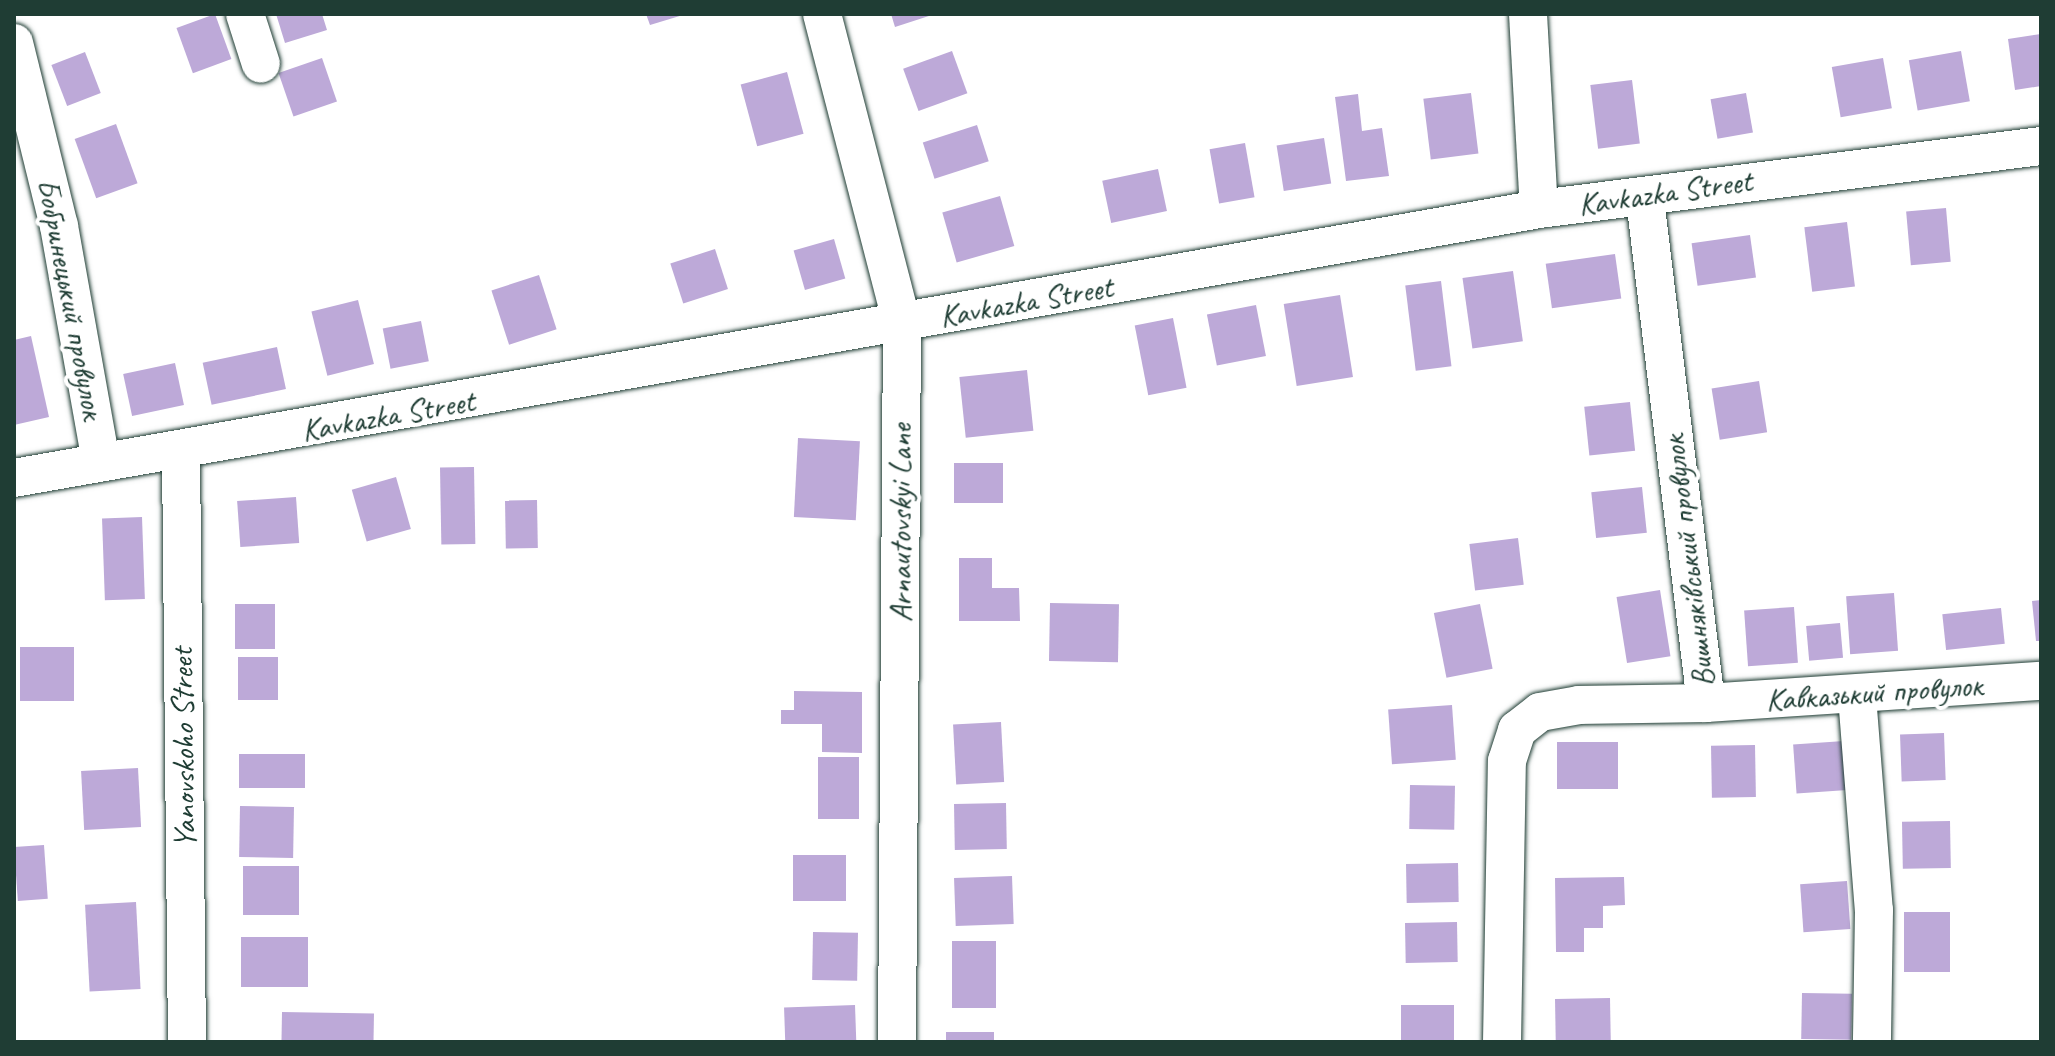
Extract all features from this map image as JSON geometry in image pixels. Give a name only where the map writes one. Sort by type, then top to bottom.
[{"type":"street","points":[[245,14],[261,64]]},
{"type":"street","name":"Arnautovskyi Lane","points":[[822,14],[902,324],[897,1042]]},
{"type":"street","points":[[1528,14],[1539,209]]},
{"type":"street","name":"Бобринецький провулок","points":[[14,43],[59,226],[101,462]]},
{"type":"street","name":"Kavkazka Street","points":[[14,478],[101,462],[181,453],[1539,209],[1645,199],[1832,169],[2041,146]]},
{"type":"street","name":"Вишняківський провулок","points":[[1502,1042],[1507,761],[1517,730],[1540,712],[1579,705],[1706,703],[1645,199]]},
{"type":"street","name":"Yanovskoho Street","points":[[181,453],[187,1042]]},
{"type":"street","name":"Кавказький провулок","points":[[1706,703],[1857,696],[2041,681]]},
{"type":"street","points":[[1857,696],[1874,910],[1872,1042]]},
{"type":"building","points":[[215,14],[231,59],[193,73],[176,28]]},
{"type":"building","points":[[276,14],[322,14],[327,30],[285,43]]},
{"type":"building","points":[[646,14],[683,14],[683,15],[650,25]]},
{"type":"building","points":[[891,14],[932,14],[932,15],[895,27]]},
{"type":"building","points":[[2041,34],[2041,86],[2015,90],[2008,39]]},
{"type":"building","points":[[952,51],[967,93],[919,111],[903,69]]},
{"type":"building","points":[[1961,51],[1970,101],[1918,110],[1909,60]]},
{"type":"building","points":[[85,52],[101,93],[67,106],[51,65]]},
{"type":"building","points":[[322,58],[337,101],[293,116],[279,73]]},
{"type":"building","points":[[1883,58],[1892,108],[1841,117],[1832,67]]},
{"type":"building","points":[[787,72],[804,134],[757,146],[741,84]]},
{"type":"building","points":[[1632,80],[1640,144],[1598,149],[1590,85]]},
{"type":"building","points":[[1471,93],[1478,154],[1431,159],[1423,99]]},
{"type":"building","points":[[1746,93],[1753,132],[1717,139],[1711,99]]},
{"type":"building","points":[[1358,94],[1362,131],[1382,128],[1389,176],[1346,181],[1335,97]]},
{"type":"building","points":[[116,124],[138,183],[96,198],[75,139]]},
{"type":"building","points":[[977,125],[989,161],[935,179],[923,143]]},
{"type":"building","points":[[1324,138],[1331,183],[1284,191],[1277,146]]},
{"type":"building","points":[[1245,143],[1255,197],[1219,203],[1210,149]]},
{"type":"building","points":[[1158,169],[1167,211],[1111,223],[1102,181]]},
{"type":"building","points":[[1000,196],[1014,246],[957,263],[942,213]]},
{"type":"building","points":[[1946,208],[1951,262],[1911,265],[1906,211]]},
{"type":"building","points":[[1847,222],[1855,287],[1812,292],[1804,227]]},
{"type":"building","points":[[1750,235],[1756,278],[1698,286],[1692,243]]},
{"type":"building","points":[[834,239],[845,278],[805,290],[794,251]]},
{"type":"building","points":[[715,249],[728,289],[683,303],[670,264]]},
{"type":"building","points":[[1615,254],[1621,299],[1552,308],[1546,264]]},
{"type":"building","points":[[1513,271],[1523,341],[1472,348],[1462,278]]},
{"type":"building","points":[[539,275],[557,329],[509,345],[491,290]]},
{"type":"building","points":[[1441,281],[1451,366],[1416,371],[1405,285]]},
{"type":"building","points":[[1340,295],[1353,377],[1297,386],[1284,304]]},
{"type":"building","points":[[358,300],[374,364],[327,376],[311,312]]},
{"type":"building","points":[[1256,305],[1266,356],[1217,366],[1207,315]]},
{"type":"building","points":[[1173,318],[1187,388],[1148,395],[1135,325]]},
{"type":"building","points":[[421,321],[429,361],[391,369],[383,328]]},
{"type":"building","points":[[31,336],[49,417],[14,425],[14,340]]},
{"type":"building","points":[[277,347],[286,389],[212,405],[203,363]]},
{"type":"building","points":[[175,363],[184,405],[132,416],[123,374]]},
{"type":"building","points":[[1027,370],[1033,431],[966,438],[959,377]]},
{"type":"building","points":[[1759,381],[1767,432],[1720,440],[1712,389]]},
{"type":"building","points":[[1630,402],[1635,451],[1589,456],[1584,407]]},
{"type":"building","points":[[798,438],[860,441],[856,520],[794,517]]},
{"type":"building","points":[[954,463],[1003,463],[1003,503],[954,503]]},
{"type":"building","points":[[474,467],[475,544],[441,545],[440,468]]},
{"type":"building","points":[[396,477],[411,529],[367,542],[352,490]]},
{"type":"building","points":[[1642,487],[1647,533],[1596,538],[1591,492]]},
{"type":"building","points":[[296,497],[299,543],[240,547],[237,501]]},
{"type":"building","points":[[537,500],[538,548],[506,549],[505,501]]},
{"type":"building","points":[[142,517],[145,599],[105,600],[102,518]]},
{"type":"building","points":[[1518,538],[1524,585],[1475,591],[1469,544]]},
{"type":"building","points":[[959,558],[992,558],[992,588],[1019,588],[1020,621],[959,621]]},
{"type":"building","points":[[1660,590],[1670,656],[1627,663],[1617,597]]},
{"type":"building","points":[[1894,593],[1898,651],[1850,654],[1846,596]]},
{"type":"building","points":[[2041,600],[2041,641],[2036,641],[2032,601]]},
{"type":"building","points":[[1050,603],[1119,604],[1118,662],[1049,661]]},
{"type":"building","points":[[235,604],[275,604],[275,649],[235,649]]},
{"type":"building","points":[[1480,604],[1493,669],[1446,678],[1434,613]]},
{"type":"building","points":[[1794,607],[1798,663],[1748,666],[1744,610]]},
{"type":"building","points":[[2001,608],[2005,644],[1946,650],[1942,614]]},
{"type":"building","points":[[1840,623],[1843,658],[1809,661],[1806,626]]},
{"type":"building","points":[[20,647],[74,647],[74,701],[20,701]]},
{"type":"building","points":[[238,657],[278,657],[278,700],[238,700]]},
{"type":"building","points":[[794,691],[862,692],[862,753],[822,752],[822,724],[781,724],[781,710],[794,710]]},
{"type":"building","points":[[1452,705],[1456,760],[1392,764],[1388,709]]},
{"type":"building","points":[[1001,722],[1004,782],[956,784],[953,725]]},
{"type":"building","points":[[1944,733],[1946,780],[1902,782],[1900,735]]},
{"type":"building","points":[[1844,741],[1847,790],[1797,793],[1793,745]]},
{"type":"building","points":[[1557,742],[1618,742],[1618,789],[1557,789]]},
{"type":"building","points":[[1755,745],[1756,797],[1712,798],[1711,746]]},
{"type":"building","points":[[239,754],[305,754],[305,788],[239,788]]},
{"type":"building","points":[[818,757],[859,757],[859,819],[818,819]]},
{"type":"building","points":[[138,768],[141,827],[84,830],[81,771]]},
{"type":"building","points":[[1410,785],[1455,786],[1454,830],[1409,829]]},
{"type":"building","points":[[1006,803],[1007,849],[955,850],[954,804]]},
{"type":"building","points":[[240,806],[294,807],[293,858],[239,857]]},
{"type":"building","points":[[1950,821],[1951,868],[1903,869],[1902,822]]},
{"type":"building","points":[[44,845],[48,899],[18,901],[14,847]]},
{"type":"building","points":[[793,855],[846,855],[846,901],[793,901]]},
{"type":"building","points":[[1458,863],[1459,902],[1407,903],[1406,864]]},
{"type":"building","points":[[243,866],[299,866],[299,915],[243,915]]},
{"type":"building","points":[[1012,876],[1014,924],[956,926],[954,878]]},
{"type":"building","points":[[1624,877],[1625,905],[1603,906],[1603,928],[1584,928],[1584,952],[1556,952],[1555,878]]},
{"type":"building","points":[[1847,881],[1850,929],[1803,932],[1800,884]]},
{"type":"building","points":[[136,902],[141,989],[90,992],[85,905]]},
{"type":"building","points":[[1904,912],[1950,912],[1950,972],[1904,972]]},
{"type":"building","points":[[1457,922],[1458,962],[1406,963],[1405,923]]},
{"type":"building","points":[[813,932],[858,933],[857,981],[812,980]]},
{"type":"building","points":[[241,937],[308,937],[308,987],[241,987]]},
{"type":"building","points":[[952,941],[996,941],[996,1008],[952,1008]]},
{"type":"building","points":[[1802,993],[1852,994],[1851,1040],[1801,1039]]},
{"type":"building","points":[[1610,998],[1611,1042],[1556,1042],[1555,999]]},
{"type":"building","points":[[855,1005],[856,1042],[785,1042],[784,1007]]},
{"type":"building","points":[[1401,1005],[1454,1005],[1454,1042],[1401,1042]]},
{"type":"building","points":[[282,1012],[374,1014],[373,1042],[281,1042]]},
{"type":"building","points":[[946,1032],[994,1032],[994,1042],[946,1042]]}]
